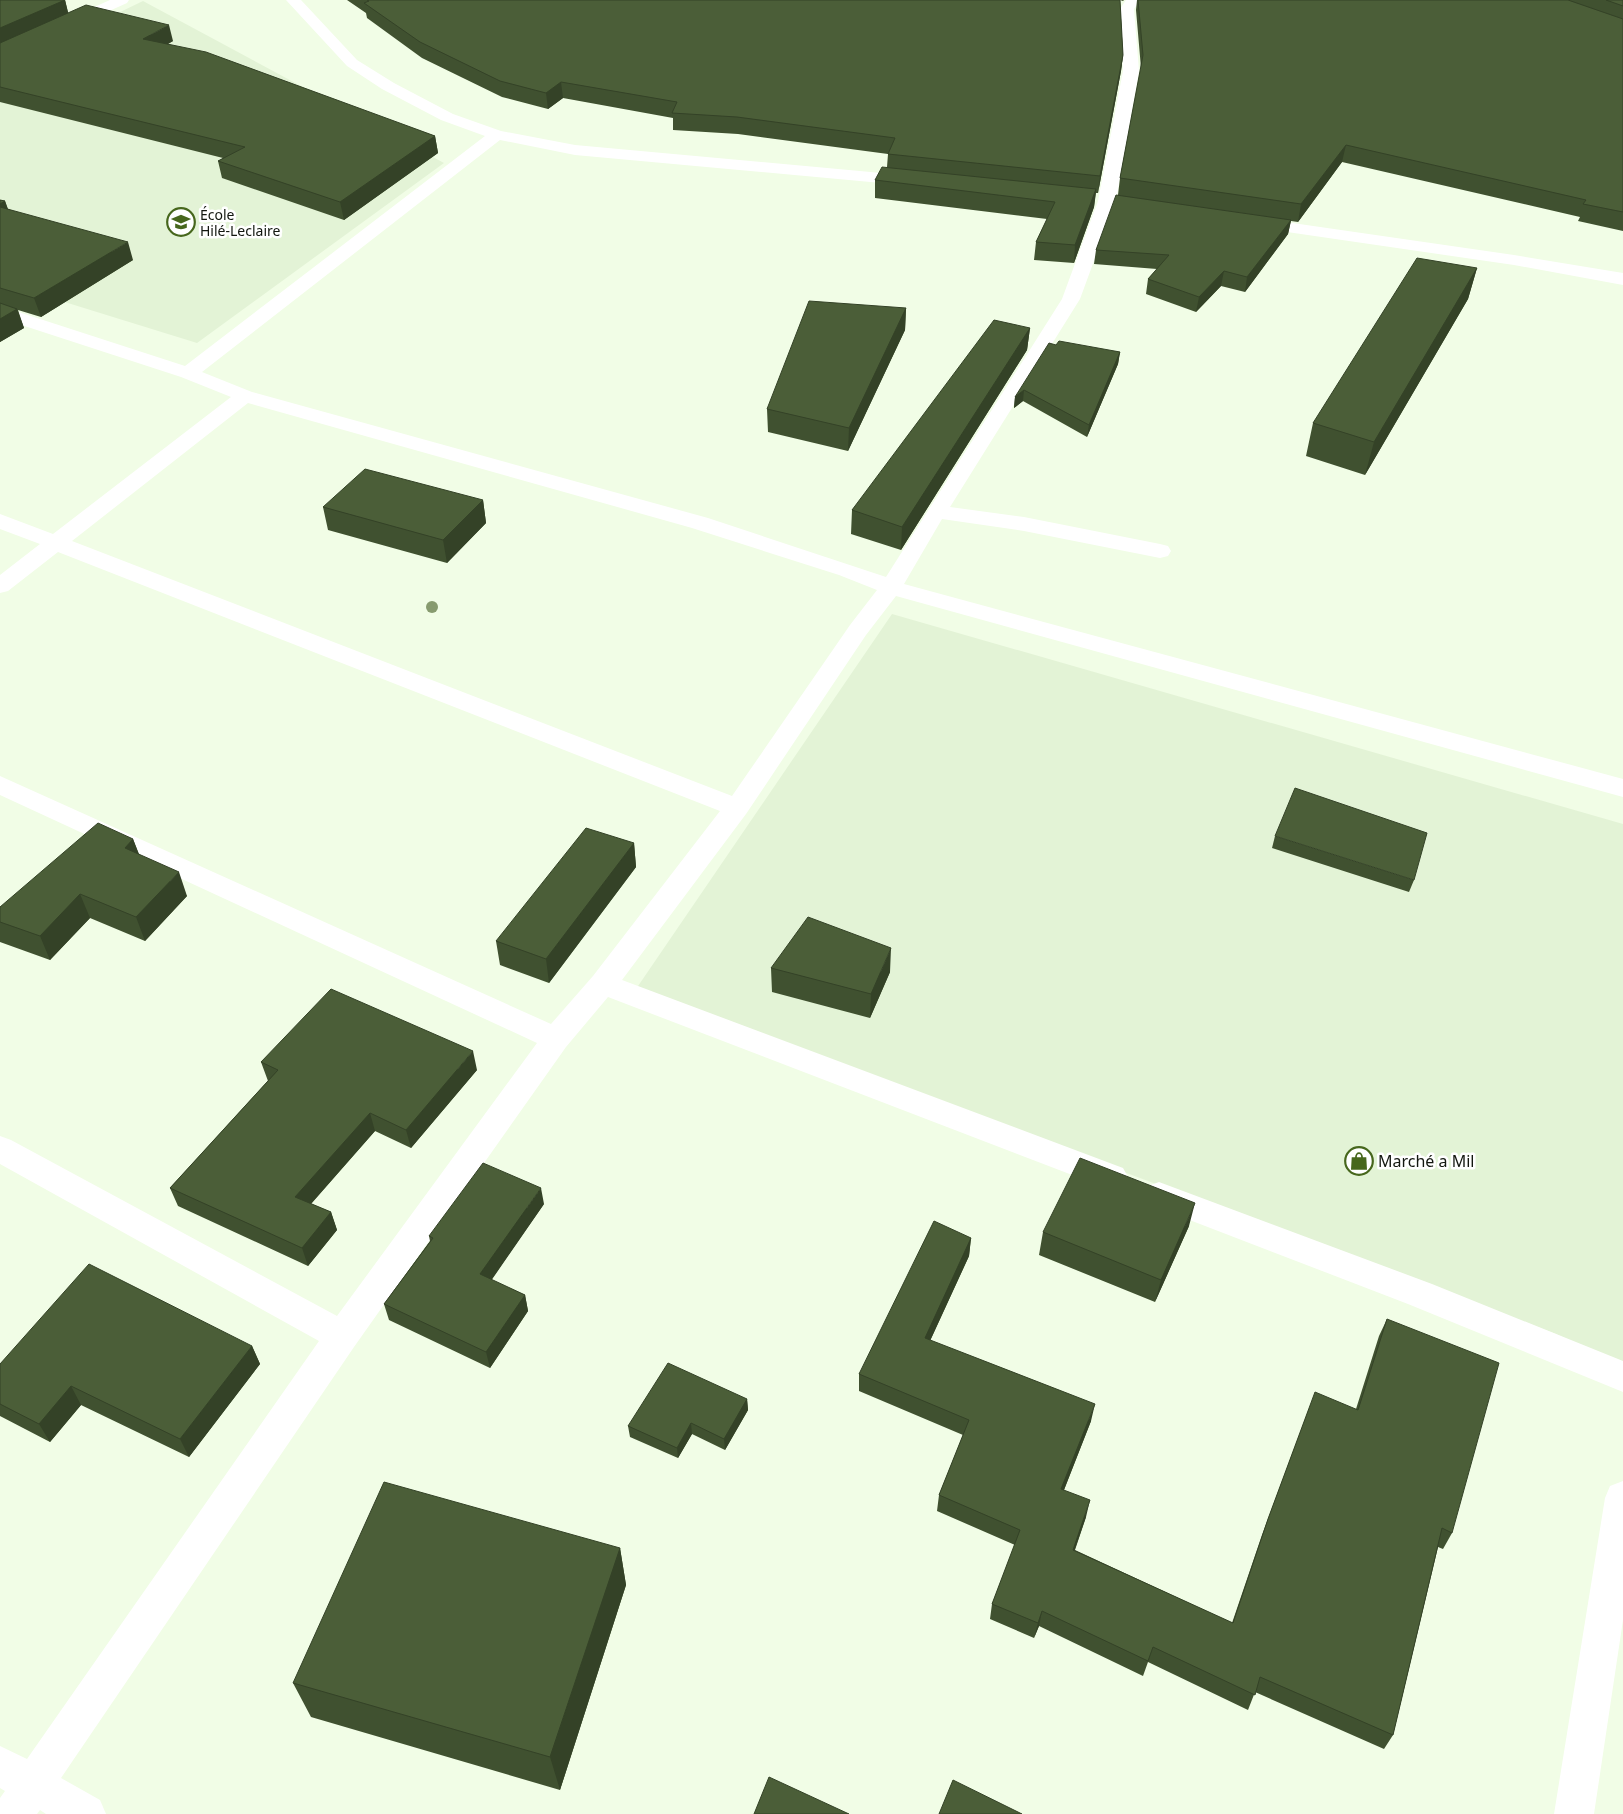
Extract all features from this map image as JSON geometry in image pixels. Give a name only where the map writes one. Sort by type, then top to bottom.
[{"type":"street","points":[[0,55],[122,0]]},
{"type":"street","points":[[294,0],[352,63],[388,86],[447,117],[497,135],[575,150],[929,182]]},
{"type":"street","points":[[86,1814],[15,1788],[556,1039],[603,984],[737,808],[858,630],[891,587],[936,512],[1071,299],[1107,201],[1131,72],[1130,5],[1111,5]]},
{"type":"street","points":[[188,374],[497,135]]},
{"type":"street","points":[[1233,219],[1504,259],[1623,279]]},
{"type":"street","points":[[0,312],[188,374],[245,396],[700,523],[848,570],[891,587],[1623,788]]},
{"type":"street","points":[[0,586],[245,396]]},
{"type":"street","points":[[936,512],[1024,524],[1160,551]]},
{"type":"street","points":[[0,521],[737,808]]},
{"type":"street","points":[[0,785],[556,1039]]},
{"type":"street","points":[[603,984],[1420,1294],[1623,1377]]},
{"type":"street","points":[[0,1149],[342,1336]]},
{"type":"street","points":[[1574,1814],[1623,1498]]},
{"type":"shaded area","name":"École Hilé-Leclaire","points":[[143,1],[444,163],[197,343],[0,282],[0,70]]},
{"type":"shaded area","name":"Marché a Mil","points":[[892,614],[1623,824],[1623,1366],[1556,1334],[636,989]]},
{"type":"building","points":[[0,0],[65,0],[0,28]]},
{"type":"building","points":[[367,0],[1120,0],[1123,55],[1100,176],[888,154],[895,138],[737,117],[672,113],[677,102],[561,82],[546,93],[500,81],[420,42],[364,3],[369,1]]},
{"type":"building","points":[[1138,0],[1568,0],[1623,19],[1623,212],[1583,204],[1586,200],[1346,145],[1301,204],[1120,178],[1143,55]]},
{"type":"building","points":[[1606,0],[1623,0],[1623,6]]},
{"type":"building","points":[[86,5],[169,25],[143,39],[206,52],[435,136],[340,202],[218,161],[245,147],[0,87],[0,43]]},
{"type":"building","points":[[882,167],[1096,189],[1075,245],[1036,242],[1055,202],[875,180]]},
{"type":"building","points":[[1116,195],[1291,220],[1247,277],[1224,271],[1199,297],[1148,279],[1169,255],[1096,250]]},
{"type":"building","points":[[0,207],[128,242],[34,298],[0,288]]},
{"type":"building","points":[[1417,258],[1477,268],[1374,442],[1313,423]]},
{"type":"building","points":[[809,301],[906,308],[849,428],[767,409]]},
{"type":"building","points":[[0,303],[17,309],[0,319]]},
{"type":"building","points":[[994,320],[1030,328],[902,527],[852,510]]},
{"type":"building","points":[[1059,341],[1120,352],[1089,425],[1024,390],[1015,397],[1049,343],[1056,345]]},
{"type":"building","points":[[365,469],[483,500],[443,540],[323,507]]},
{"type":"building","points":[[1295,788],[1427,833],[1414,880],[1275,836]]},
{"type":"building","points":[[98,823],[133,839],[125,848],[179,872],[136,917],[80,894],[40,936],[0,922],[0,907]]},
{"type":"building","points":[[586,828],[634,843],[546,959],[496,941]]},
{"type":"building","points":[[808,917],[891,948],[871,994],[771,968]]},
{"type":"building","points":[[331,989],[473,1051],[406,1130],[370,1113],[295,1197],[331,1212],[302,1248],[170,1188],[278,1070],[261,1062]]},
{"type":"building","points":[[1080,1158],[1195,1203],[1161,1280],[1043,1232]]},
{"type":"building","points":[[483,1163],[541,1188],[480,1274],[525,1295],[486,1352],[384,1304],[433,1238],[429,1236]]},
{"type":"building","points":[[934,1221],[971,1238],[925,1338],[1095,1404],[1061,1489],[1090,1500],[1073,1550],[1233,1623],[1268,1519],[1315,1392],[1358,1410],[1387,1319],[1499,1363],[1452,1533],[1442,1528],[1393,1735],[1260,1677],[1255,1695],[1153,1647],[1148,1661],[1042,1611],[1038,1623],[992,1604],[1020,1530],[939,1495],[969,1420],[859,1374]]},
{"type":"building","points":[[89,1264],[252,1346],[180,1439],[71,1386],[39,1424],[0,1404],[0,1364]]},
{"type":"building","points":[[668,1363],[747,1399],[724,1439],[691,1423],[677,1448],[628,1426]]},
{"type":"building","points":[[384,1482],[620,1548],[550,1757],[293,1683]]},
{"type":"building","points":[[769,1777],[849,1814],[754,1814]]},
{"type":"building","points":[[953,1780],[1022,1814],[939,1814]]},
{"type":"place","name":"École Hilé-Leclaire","points":[[181,222]]},
{"type":"place","name":"Marché a Mil","points":[[1359,1161]]}]
